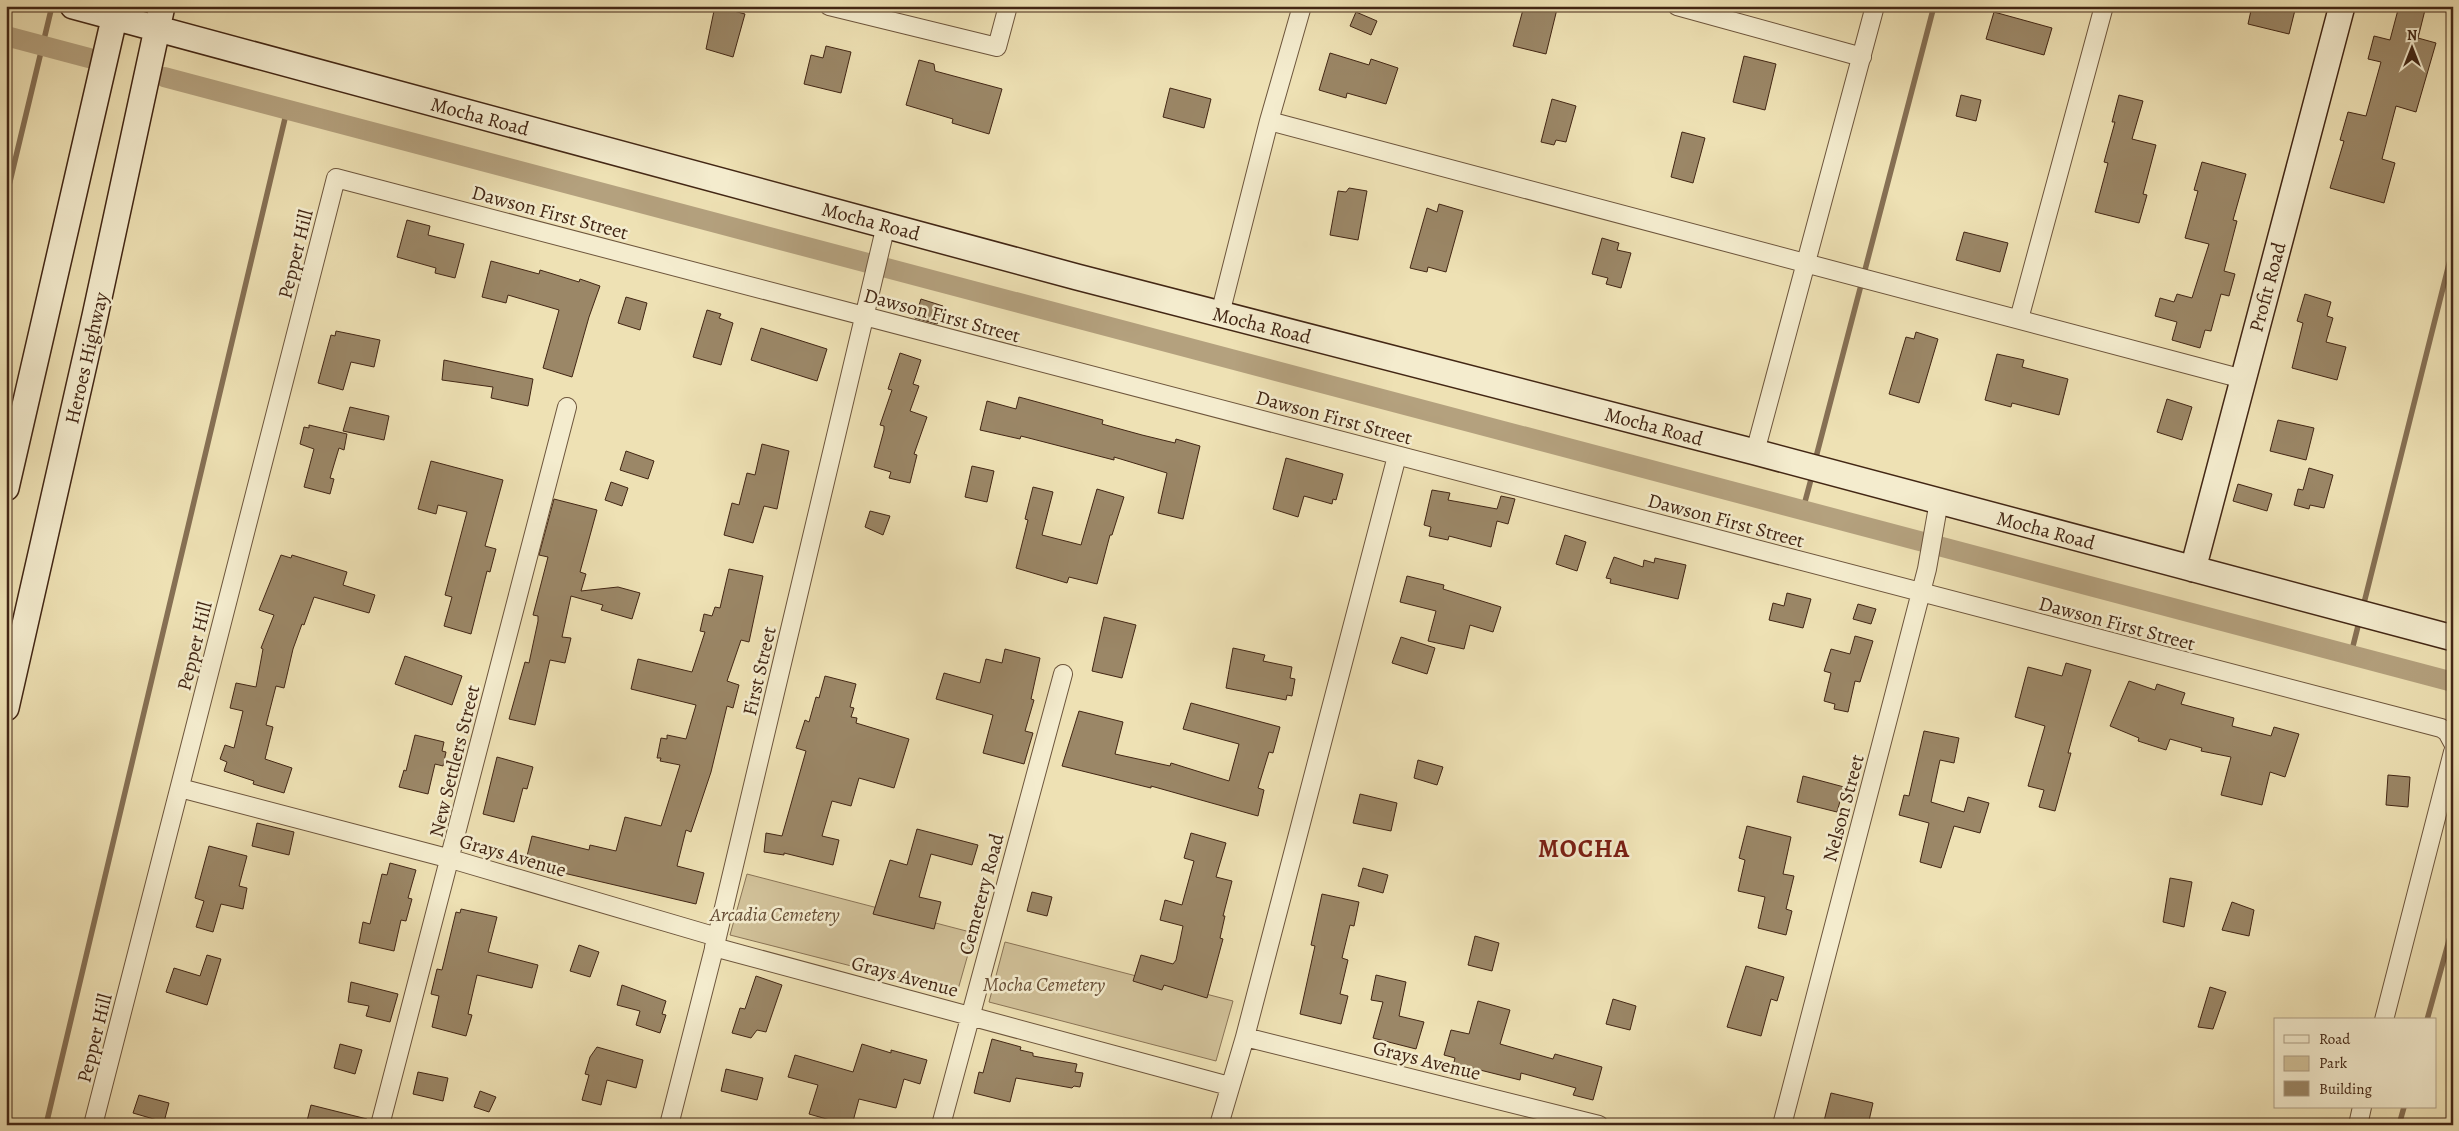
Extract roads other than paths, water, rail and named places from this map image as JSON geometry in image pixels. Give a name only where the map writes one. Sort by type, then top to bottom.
[{"type":"street","name":"Mocha Road","points":[[73,6],[159,18],[884,236],[1220,314],[1755,452],[1936,511],[2193,569],[2453,638]]},
{"type":"street","points":[[829,6],[997,47],[1008,6]]},
{"type":"street","points":[[1220,314],[1269,121],[1302,6]]},
{"type":"street","points":[[1677,6],[1862,57]]},
{"type":"street","points":[[1755,452],[1875,6]]},
{"type":"street","points":[[2020,319],[2104,6]]},
{"type":"street","name":"Profit Road","points":[[2193,569],[2342,6]]},
{"type":"street","points":[[6,488],[116,12]]},
{"type":"street","name":"Heroes Highway","points":[[6,708],[96,316],[159,18]]},
{"type":"street","points":[[1269,121],[2243,379]]},
{"type":"street","name":"Dawson First Street","points":[[336,178],[2440,728],[2447,732],[2453,743]]},
{"type":"street","name":"Pepper Hill","points":[[93,1125],[336,178]]},
{"type":"street","name":"First Street","points":[[669,1125],[716,942],[884,236]]},
{"type":"street","name":"New Settlers Street","points":[[380,1125],[451,859],[566,407]]},
{"type":"street","points":[[1219,1125],[1245,1037],[1396,456]]},
{"type":"street","name":"Nelson Street","points":[[1782,1125],[1927,569],[1936,511]]},
{"type":"street","name":"Cemetery Road","points":[[941,1125],[1063,674]]},
{"type":"street","points":[[2385,1018],[2453,752]]},
{"type":"street","name":"Grays Avenue","points":[[180,788],[451,859],[716,942],[970,1016],[1229,1086]]},
{"type":"street","name":"Grays Avenue","points":[[1245,1037],[1598,1125]]},
{"type":"street","points":[[2358,1125],[2362,1108]]},
{"type":"waterway","points":[[6,198],[52,6]]},
{"type":"waterway","points":[[1815,461],[1934,6]]},
{"type":"waterway","points":[[6,36],[89,58]]},
{"type":"waterway","points":[[164,77],[2453,682]]},
{"type":"waterway","points":[[46,1125],[287,110]]},
{"type":"waterway","points":[[2363,607],[2453,248]]},
{"type":"waterway","points":[[1803,509],[1813,472]]},
{"type":"waterway","points":[[2351,654],[2360,618]]},
{"type":"waterway","points":[[2428,1018],[2453,926]]},
{"type":"waterway","points":[[2399,1125],[2404,1108]]},
{"type":"district","name":"MOCHA","points":[[1584,848]]},
{"type":"park label","name":"Arcadia Cemetery","points":[[775,914]]},
{"type":"park label","name":"Mocha Cemetery","points":[[1044,984]]}]
